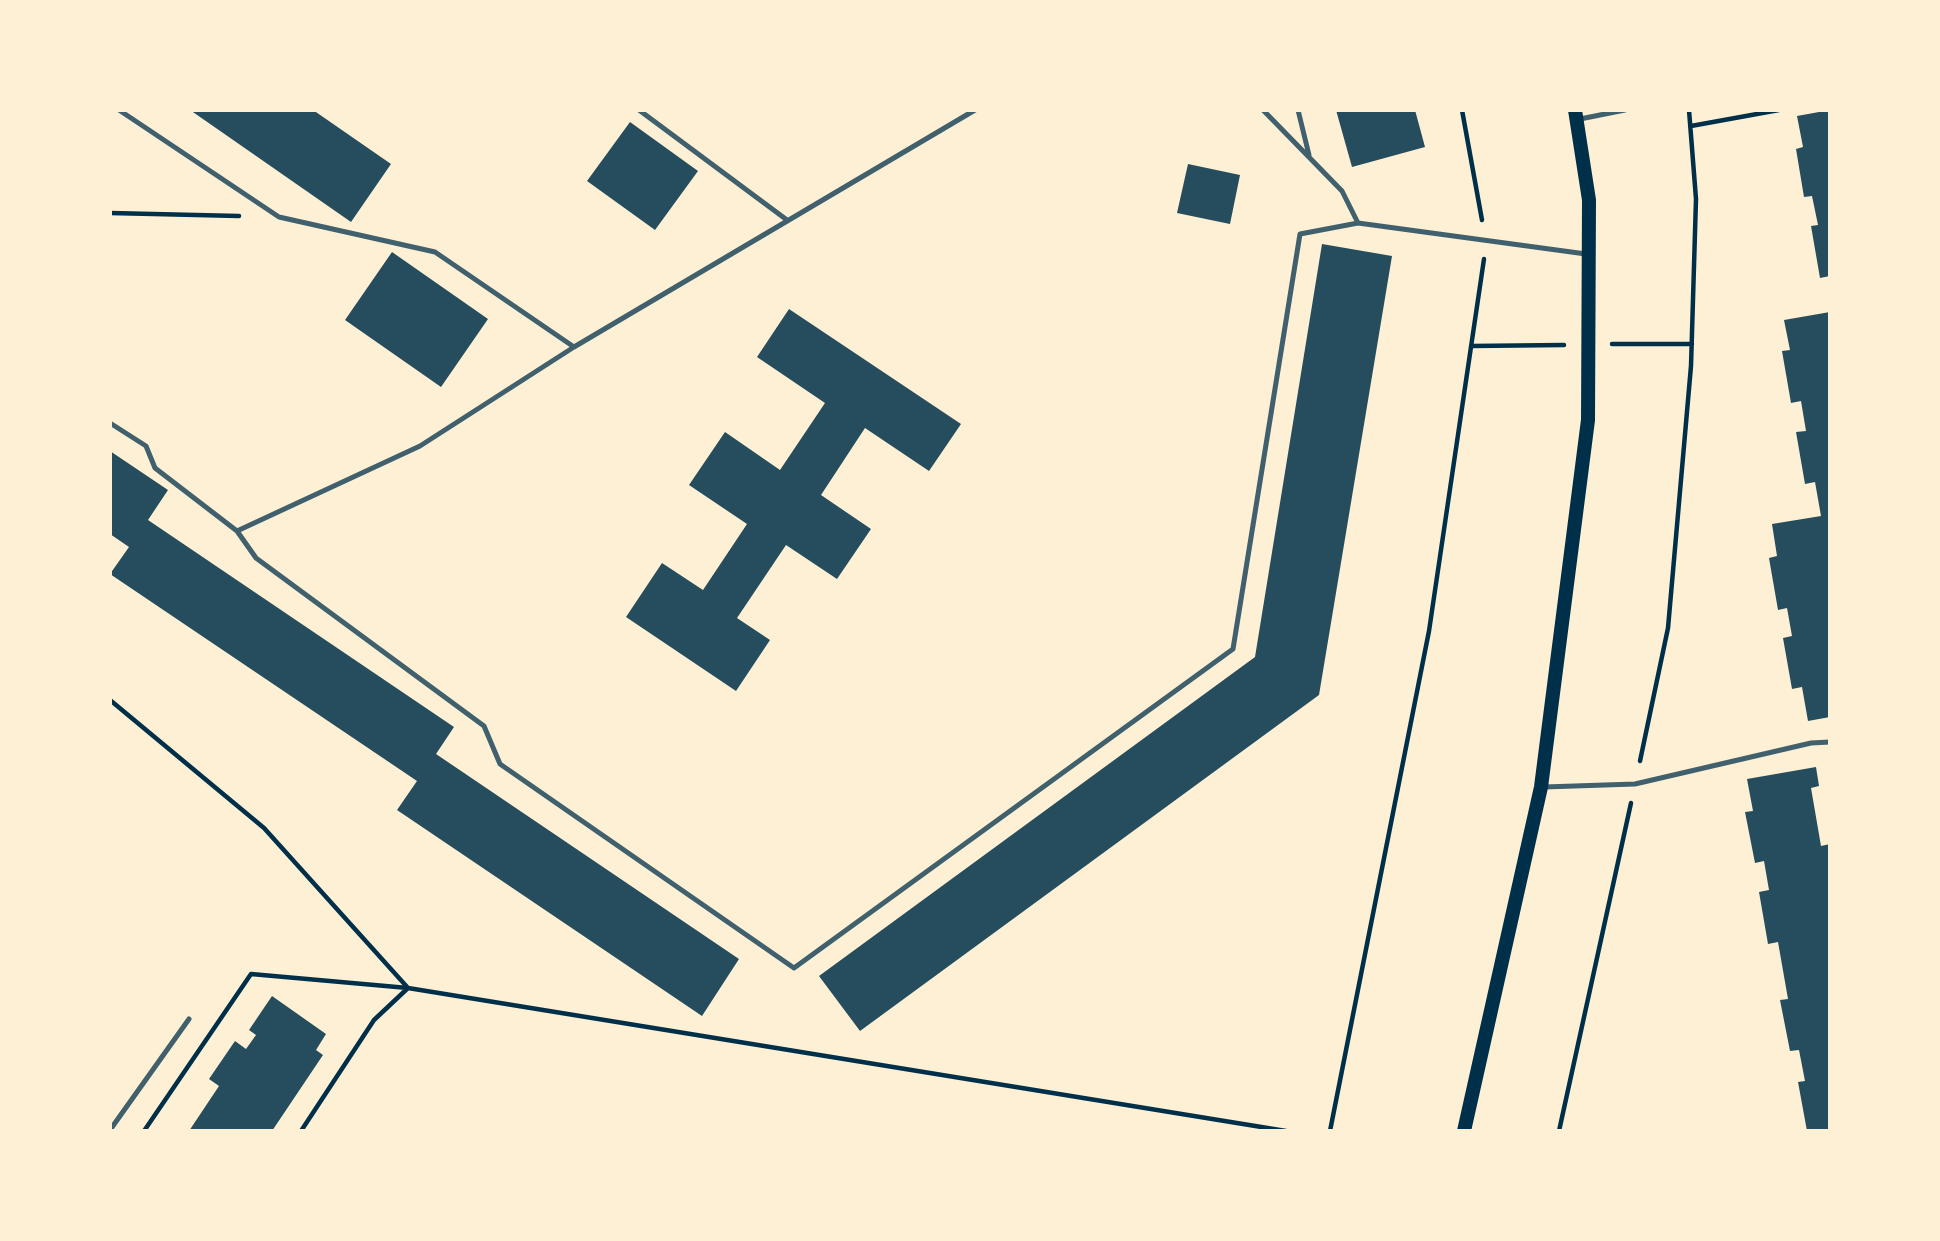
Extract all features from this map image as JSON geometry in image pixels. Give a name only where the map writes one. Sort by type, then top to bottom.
[{"type":"main road","points":[[1464,1131],[1541,787],[1588,420],[1589,200],[1576,115]]},
{"type":"lane","points":[[119,110],[279,217],[435,252],[574,347]]},
{"type":"lane","points":[[639,110],[787,220]]},
{"type":"lane","points":[[237,531],[420,446],[574,347],[975,110]]},
{"type":"lane","points":[[1263,110],[1342,191],[1358,223]]},
{"type":"lane","points":[[1298,110],[1310,158]]},
{"type":"lane","points":[[1576,115],[1625,110]]},
{"type":"lane","points":[[110,424],[146,446],[155,468],[237,531],[256,558],[484,726],[500,764],[794,968],[1233,649],[1300,234],[1358,223],[1589,254]]},
{"type":"lane","points":[[1541,787],[1635,785],[1811,743],[1830,742]]},
{"type":"lane","points":[[110,1130],[189,1019]]},
{"type":"path","points":[[1330,1131],[1429,631],[1486,242],[1462,110]]},
{"type":"path","points":[[1559,1131],[1668,628],[1691,366],[1696,199],[1689,110]]},
{"type":"path","points":[[1690,126],[1779,110]]},
{"type":"path","points":[[110,213],[279,217]]},
{"type":"path","points":[[110,700],[264,828],[408,988]]},
{"type":"path","points":[[144,1131],[251,974],[408,988],[1286,1131]]},
{"type":"path","points":[[301,1131],[374,1020],[408,988]]},
{"type":"building","points":[[190,110],[313,110],[391,164],[351,222]]},
{"type":"building","points":[[1336,110],[1415,110],[1425,147],[1352,167]]},
{"type":"building","points":[[1830,110],[1830,276],[1820,278],[1811,226],[1818,225],[1812,196],[1804,197],[1796,149],[1803,147],[1797,116]]},
{"type":"building","points":[[630,122],[698,171],[655,230],[587,181]]},
{"type":"building","points":[[1188,164],[1240,175],[1230,224],[1177,213]]},
{"type":"building","points":[[1322,244],[1392,256],[1319,695],[860,1031],[819,976],[1255,657]]},
{"type":"building","points":[[392,252],[488,319],[441,387],[345,320]]},
{"type":"building","points":[[789,309],[961,424],[929,471],[865,428],[821,495],[871,529],[837,579],[786,545],[737,618],[770,640],[736,691],[626,617],[662,563],[703,590],[747,524],[689,485],[725,432],[780,470],[825,403],[757,357]]},
{"type":"building","points":[[1830,312],[1830,717],[1808,721],[1802,687],[1792,689],[1783,638],[1792,636],[1787,608],[1778,610],[1769,558],[1777,556],[1772,524],[1821,516],[1815,482],[1805,484],[1796,432],[1806,431],[1801,401],[1791,403],[1782,351],[1790,350],[1784,320]]},
{"type":"building","points":[[110,451],[168,490],[148,520],[454,727],[436,754],[739,959],[702,1016],[397,810],[417,781],[110,574],[129,547],[110,534]]},
{"type":"building","points":[[1816,767],[1819,786],[1811,788],[1821,846],[1830,844],[1830,1131],[1807,1131],[1798,1082],[1805,1081],[1799,1050],[1790,1051],[1780,1000],[1788,999],[1778,942],[1768,944],[1759,892],[1769,890],[1764,861],[1755,863],[1745,812],[1753,811],[1747,779]]},
{"type":"building","points":[[272,996],[326,1034],[316,1050],[323,1055],[272,1131],[189,1131],[219,1086],[209,1079],[235,1041],[246,1049],[256,1035],[249,1030]]}]
